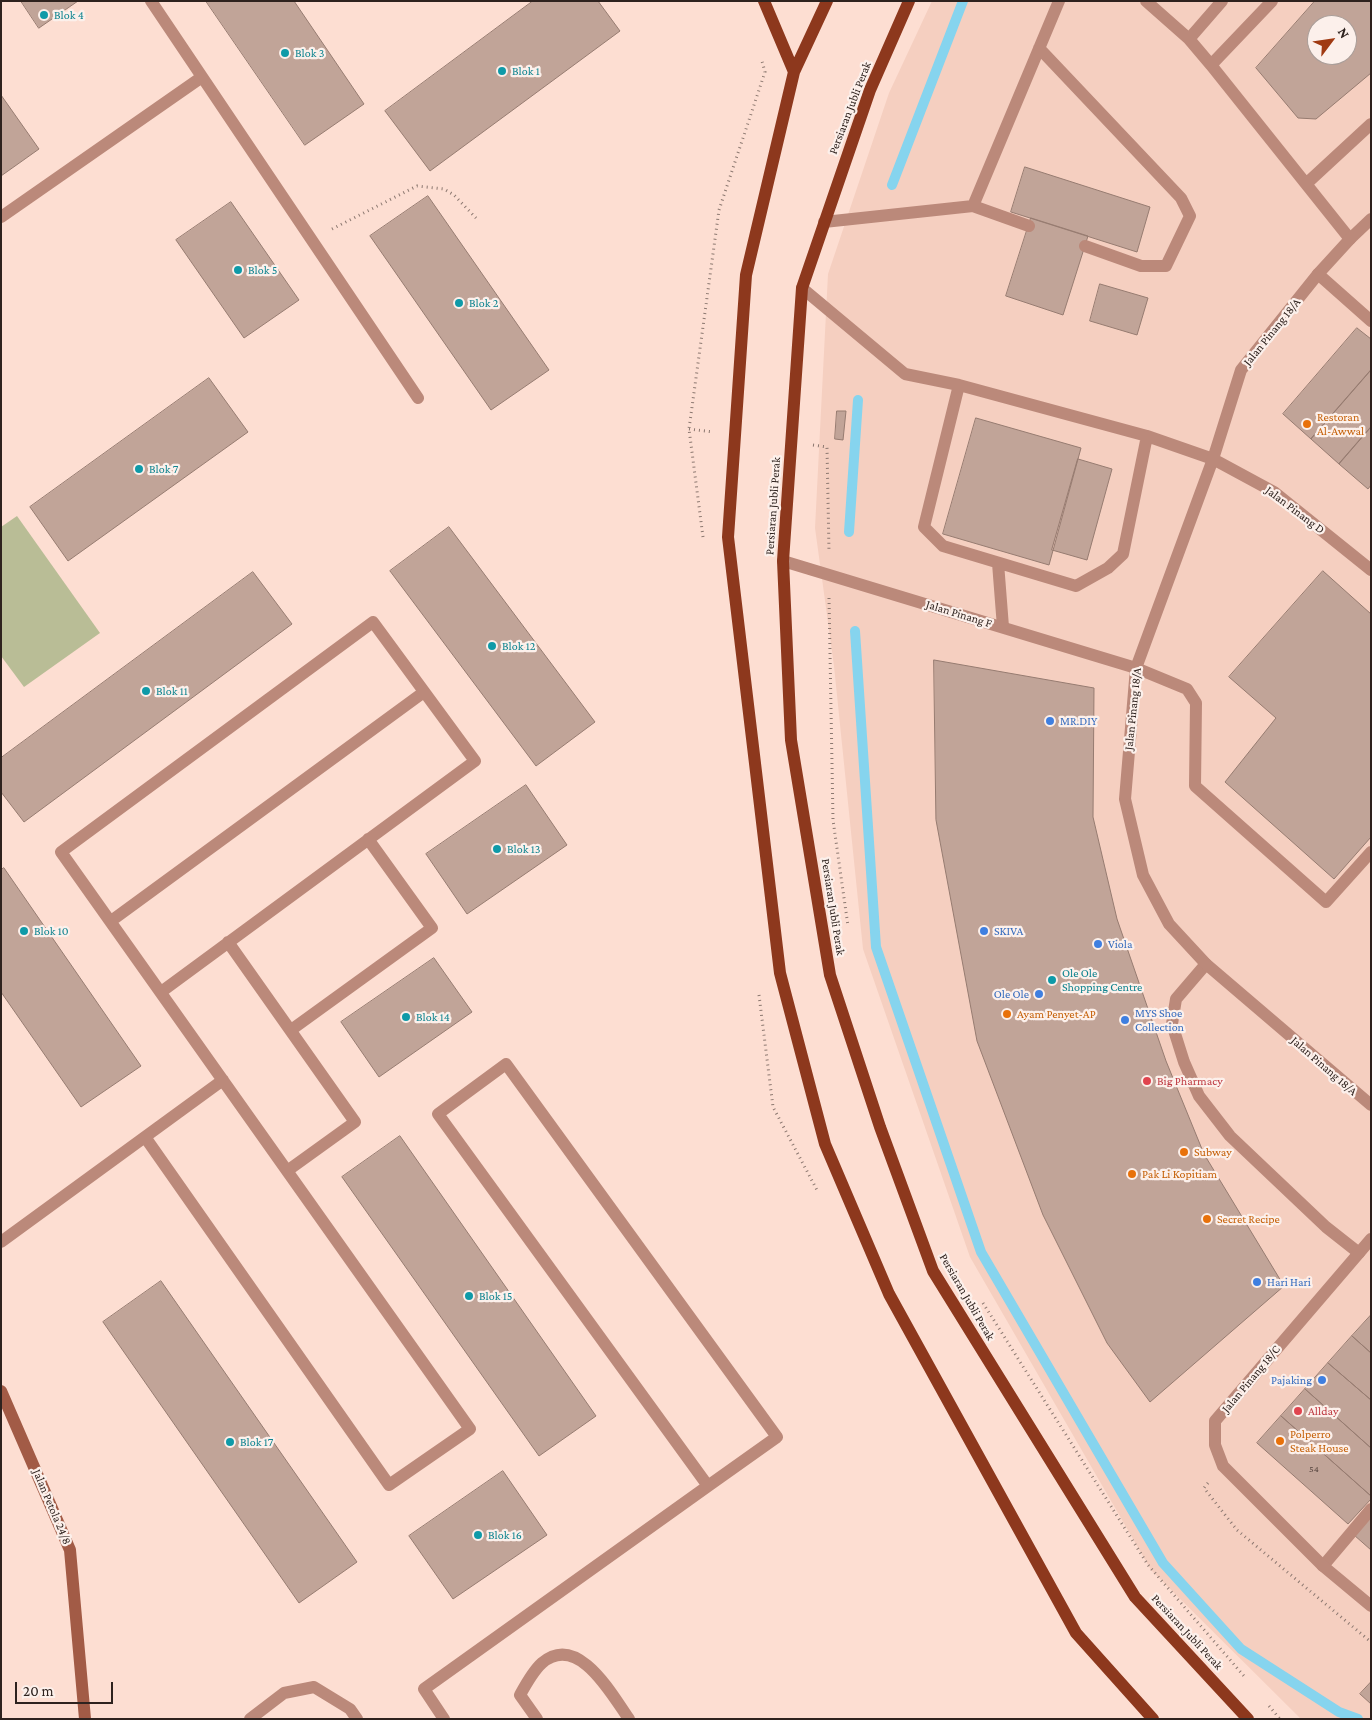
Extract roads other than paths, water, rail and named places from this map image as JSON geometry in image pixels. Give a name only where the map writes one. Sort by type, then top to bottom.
[{"type":"main road","points":[[764,1],[794,72]]},
{"type":"main road","points":[[828,1],[794,72],[746,276],[728,537],[780,973],[825,1144],[889,1294],[1076,1633],[1153,1719]]},
{"type":"main road","name":"Persiaran Jubli Perak","points":[[908,1],[870,90],[802,288],[783,561],[791,740],[830,975],[880,1128],[933,1271],[1135,1597],[1248,1719]]},
{"type":"street","points":[[151,1],[418,398]]},
{"type":"street","points":[[973,206],[1059,1]]},
{"type":"street","points":[[1146,1],[1189,39],[1350,239]]},
{"type":"street","points":[[1189,39],[1222,1]]},
{"type":"street","points":[[1211,65],[1272,1]]},
{"type":"street","points":[[1039,48],[1181,198],[1190,216],[1166,266],[1141,266],[1085,246]]},
{"type":"street","points":[[1,217],[202,77]]},
{"type":"street","points":[[1306,184],[1371,124]]},
{"type":"street","points":[[824,222],[973,206],[1028,226]]},
{"type":"street","name":"Jalan Pinang 18/A","points":[[1371,219],[1318,274],[1242,370],[1213,459],[1136,668],[1125,799],[1143,875],[1169,924],[1206,964],[1371,1106]]},
{"type":"street","points":[[1318,274],[1371,321]]},
{"type":"street","name":"Jalan Pinang D","points":[[802,288],[905,374],[960,385],[1147,436],[1213,459],[1274,492],[1371,570]]},
{"type":"street","points":[[960,385],[924,527],[943,546],[1076,586],[1108,568],[1123,554],[1147,436]]},
{"type":"street","name":"Jalan Pinang F","points":[[783,561],[1136,668],[1187,689],[1196,703],[1195,786],[1326,902],[1371,852]]},
{"type":"street","points":[[998,563],[1002,628]]},
{"type":"street","points":[[145,1137],[389,1486],[470,1429],[160,992],[111,921],[61,852],[373,622],[475,761],[160,992]]},
{"type":"street","points":[[111,921],[424,692]]},
{"type":"street","points":[[291,1030],[432,928],[368,840]]},
{"type":"street","points":[[228,942],[356,1122],[287,1171]]},
{"type":"street","points":[[1206,964],[1176,999],[1172,1024],[1184,1062],[1199,1096],[1237,1142],[1326,1227],[1359,1253]]},
{"type":"street","points":[[444,1719],[424,1689],[777,1437],[506,1064],[438,1114],[708,1486]]},
{"type":"street","points":[[1,1242],[223,1080]]},
{"type":"street","name":"Jalan Pinang 18/C","points":[[1371,1239],[1215,1421],[1215,1445],[1224,1467],[1323,1566],[1371,1606]]},
{"type":"street","name":"Jalan Petola 24/8","points":[[1,1391],[70,1550],[85,1719]]},
{"type":"street","points":[[1323,1566],[1371,1510]]},
{"type":"street","points":[[537,1719],[520,1695],[543,1662],[560,1654],[573,1656],[594,1670],[628,1719]]},
{"type":"street","points":[[250,1719],[284,1693],[314,1687],[350,1709],[357,1719]]},
{"type":"waterway","points":[[892,185],[963,1]]},
{"type":"waterway","points":[[849,532],[858,400]]},
{"type":"waterway","points":[[855,631],[876,947],[981,1252],[1163,1563],[1241,1649],[1339,1712],[1358,1719]]},
{"type":"place","name":"Blok 4","points":[[44,15]]},
{"type":"place","name":"Blok 3","points":[[285,53]]},
{"type":"place","name":"Blok 1","points":[[502,71]]},
{"type":"place","name":"Blok 5","points":[[238,270]]},
{"type":"place","name":"Blok 2","points":[[459,303]]},
{"type":"place","name":"Restoran Al-Awwal","points":[[1307,424]]},
{"type":"place","name":"Blok 7","points":[[139,469]]},
{"type":"place","name":"Blok 12","points":[[492,646]]},
{"type":"place","name":"Blok 11","points":[[146,691]]},
{"type":"place","name":"MR.DIY","points":[[1050,721]]},
{"type":"place","name":"Blok 13","points":[[497,849]]},
{"type":"place","name":"Blok 10","points":[[24,931]]},
{"type":"place","name":"SKIVA","points":[[984,931]]},
{"type":"place","name":"Viola","points":[[1098,944]]},
{"type":"place","name":"Ole Ole Shopping Centre","points":[[1052,980]]},
{"type":"place","name":"Ole Ole","points":[[1039,994]]},
{"type":"place","name":"Ayam Penyet-AP","points":[[1007,1014]]},
{"type":"place","name":"Blok 14","points":[[406,1017]]},
{"type":"place","name":"MYS Shoe Collection","points":[[1125,1020]]},
{"type":"place","name":"Big Pharmacy","points":[[1147,1081]]},
{"type":"place","name":"Subway","points":[[1184,1152]]},
{"type":"place","name":"Pak Li Kopitiam","points":[[1132,1174]]},
{"type":"place","name":"Secret Recipe","points":[[1207,1219]]},
{"type":"place","name":"Hari Hari","points":[[1257,1282]]},
{"type":"place","name":"Blok 15","points":[[469,1296]]},
{"type":"place","name":"Pajaking","points":[[1322,1380]]},
{"type":"place","name":"Allday","points":[[1298,1411]]},
{"type":"place","name":"Polperro Steak House","points":[[1280,1441]]},
{"type":"place","name":"Blok 17","points":[[230,1442]]},
{"type":"place","name":"Blok 16","points":[[478,1535]]}]
